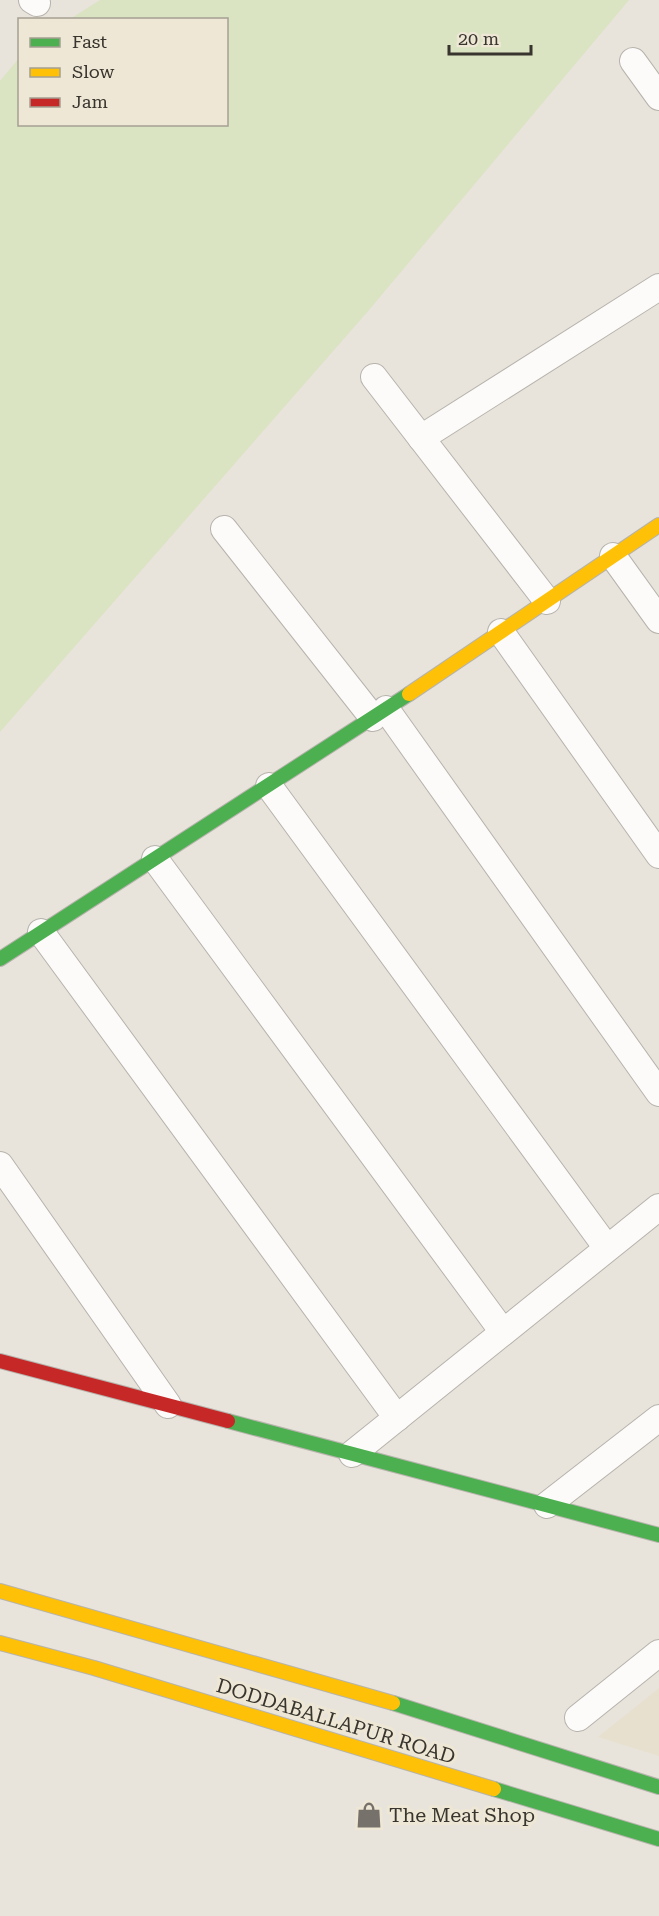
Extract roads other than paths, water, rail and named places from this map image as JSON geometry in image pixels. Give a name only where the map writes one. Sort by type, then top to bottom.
[{"type":"street","points":[[633,61],[659,97]]},
{"type":"street","points":[[421,438],[659,287]]},
{"type":"street","points":[[374,377],[547,601]]},
{"type":"street","points":[[0,959],[380,714],[659,525]]},
{"type":"street","points":[[224,529],[380,714],[659,1093]]},
{"type":"street","points":[[614,556],[659,620]]},
{"type":"street","points":[[501,632],[659,855]]},
{"type":"street","points":[[269,786],[607,1248]]},
{"type":"street","points":[[155,859],[503,1332]]},
{"type":"street","points":[[41,932],[397,1418]]},
{"type":"street","points":[[0,1165],[168,1405]]},
{"type":"street","points":[[352,1454],[659,1207]]},
{"type":"street","points":[[0,1361],[659,1535]]},
{"type":"street","points":[[547,1505],[659,1418]]},
{"type":"street","name":"DODDABALLAPUR ROAD","points":[[0,1592],[417,1710],[659,1787]]},
{"type":"street","name":"DODDABALLAPUR ROAD","points":[[0,1643],[94,1668],[659,1839]]},
{"type":"street","points":[[578,1718],[659,1653]]},
{"type":"place","name":"The Meat Shop","points":[[369,1815]]}]
